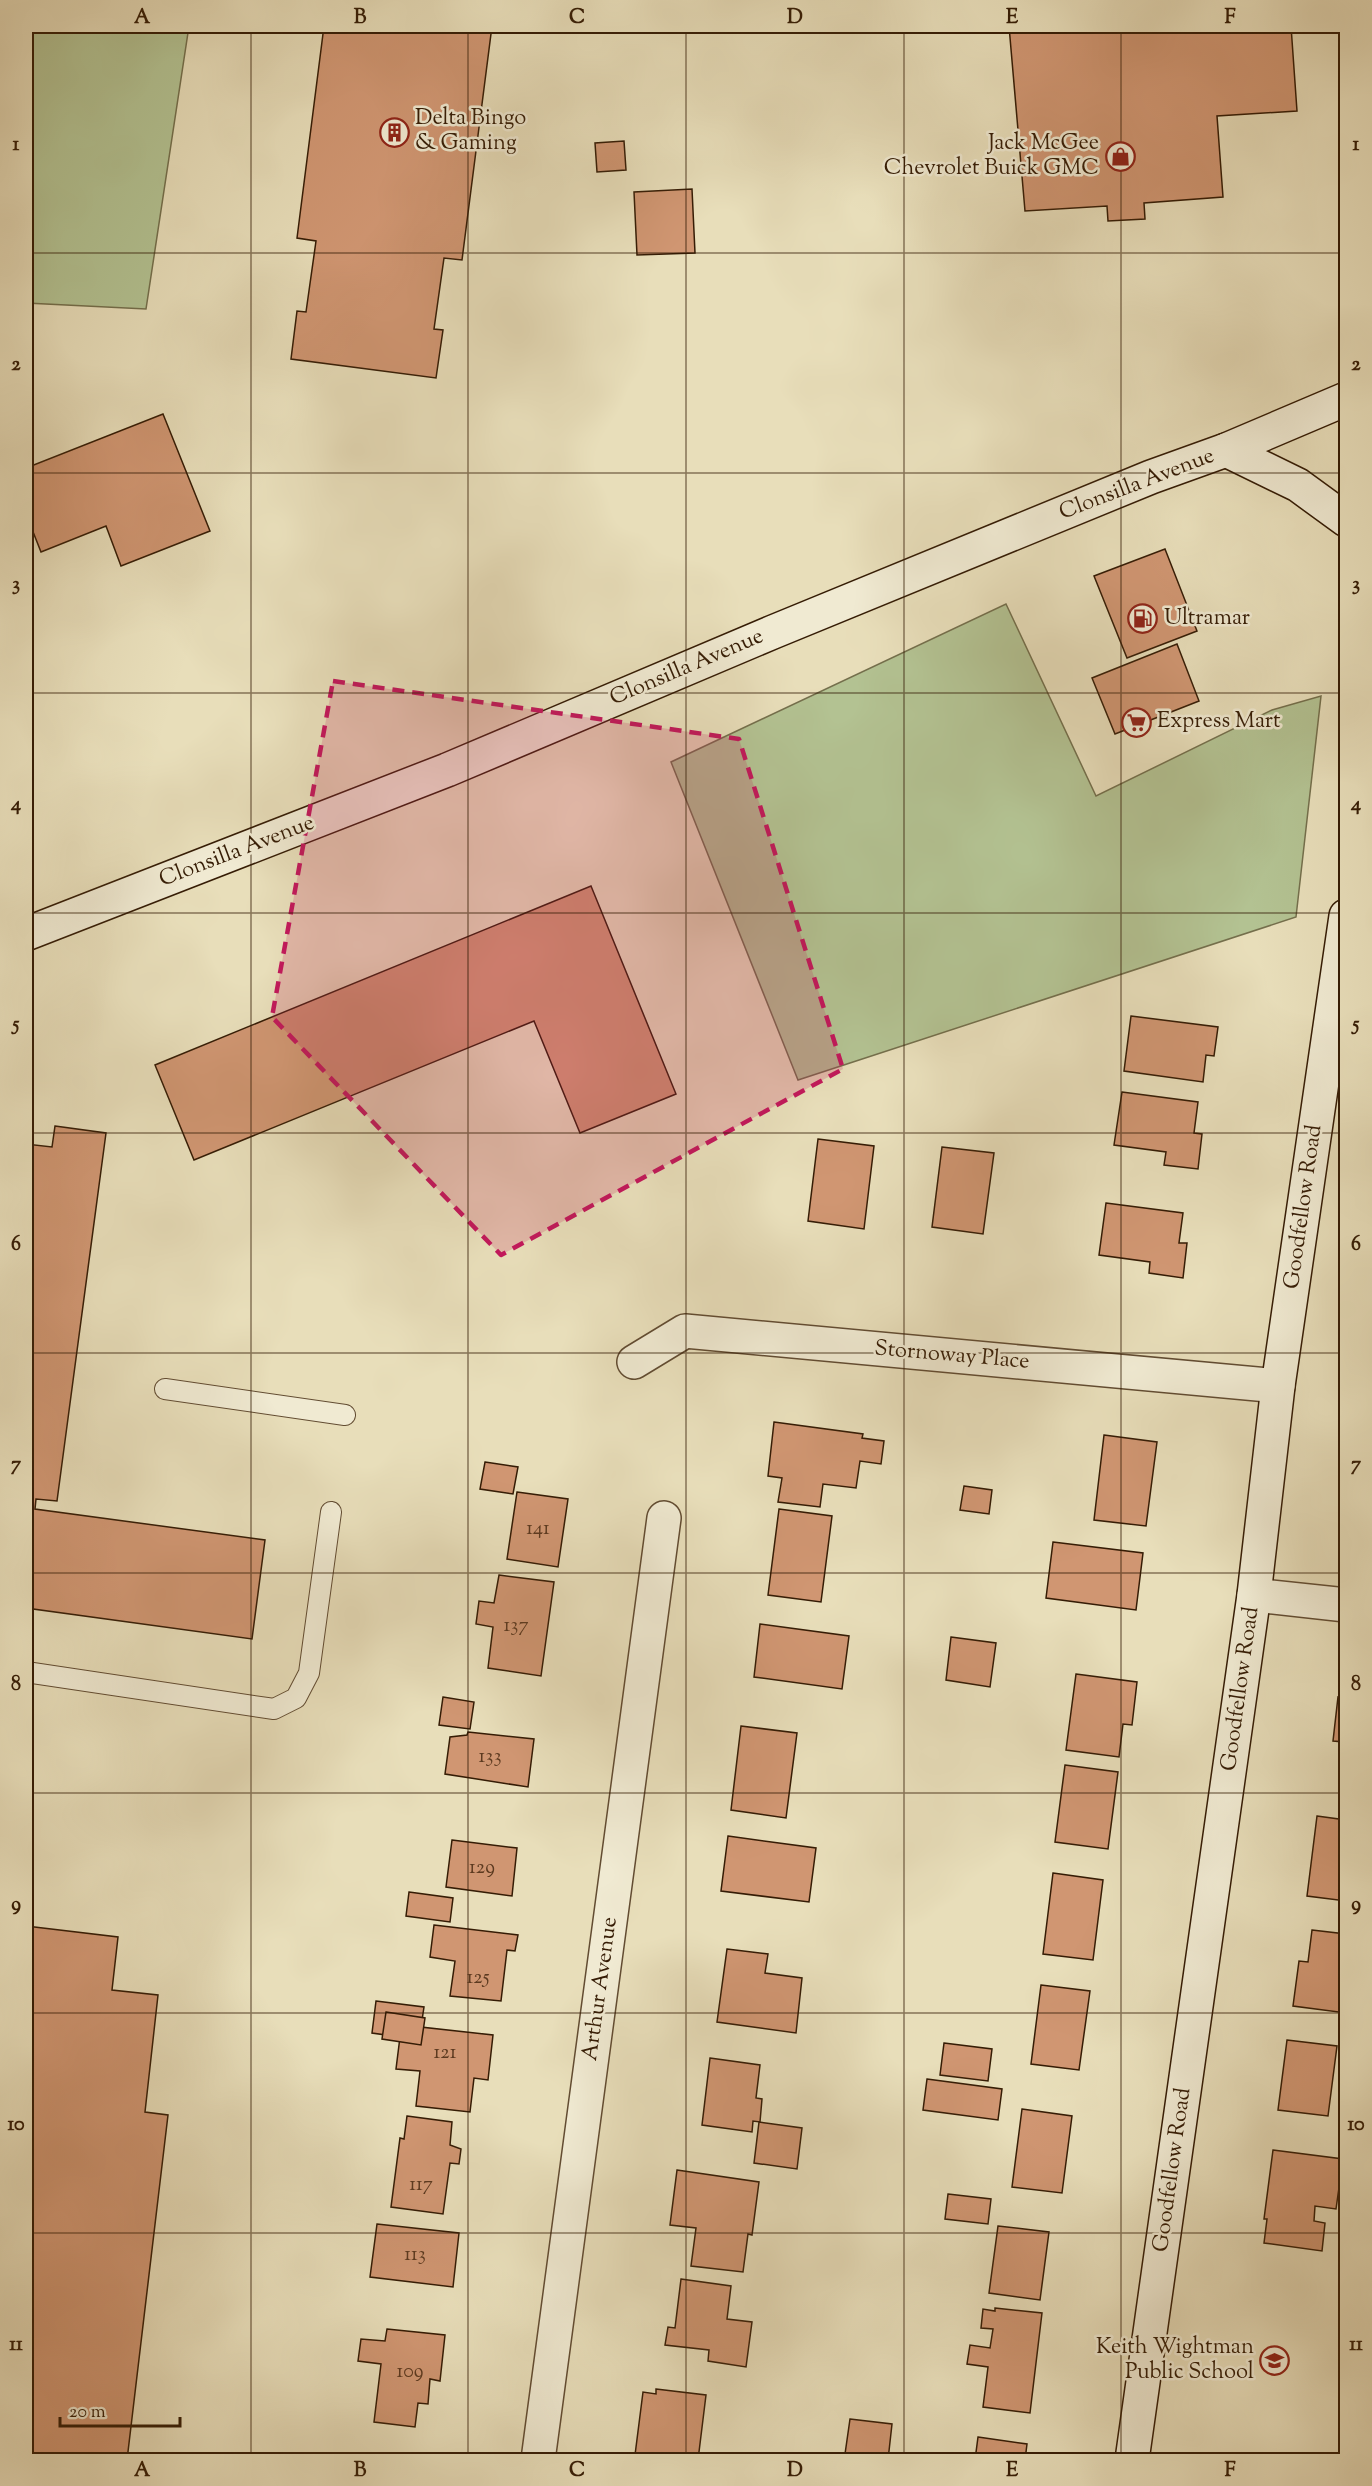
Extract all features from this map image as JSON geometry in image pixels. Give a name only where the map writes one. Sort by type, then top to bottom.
[{"type":"street","name":"Clonsilla Avenue","points":[[26,934],[447,770],[783,627],[1151,477],[1226,450],[1347,399]]},
{"type":"street","points":[[1226,450],[1298,485],[1347,520]]},
{"type":"street","name":"Goodfellow Road","points":[[1132,2460],[1254,1595],[1278,1386],[1347,916]]},
{"type":"street","name":"Stornoway Place","points":[[634,1362],[685,1331],[1278,1386]]},
{"type":"street","name":"Arthur Avenue","points":[[538,2460],[663,1518]]},
{"type":"street","points":[[1254,1595],[1347,1605]]},
{"type":"lane","points":[[165,1389],[345,1415]]},
{"type":"lane","points":[[26,1672],[274,1709],[296,1698],[309,1673],[331,1512]]},
{"type":"highlighted area","points":[[333,681],[739,739],[843,1069],[501,1255],[272,1017]]},
{"type":"green space","points":[[26,26],[189,26],[146,309],[26,303]]},
{"type":"green space","points":[[1006,604],[1096,796],[1272,710],[1321,696],[1296,917],[798,1080],[671,762]]},
{"type":"building","name":"Delta Bingo & Gaming","points":[[324,26],[492,26],[462,260],[444,258],[434,329],[443,330],[436,378],[291,359],[297,311],[306,312],[316,241],[297,238]]},
{"type":"building","name":"Jack McGee Chevrolet Buick GMC","points":[[1009,26],[1291,26],[1297,111],[1217,116],[1223,197],[1144,203],[1145,219],[1108,221],[1107,206],[1025,211]]},
{"type":"building","points":[[624,141],[626,170],[597,172],[595,143]]},
{"type":"building","points":[[692,189],[695,253],[637,255],[634,192]]},
{"type":"building","points":[[163,414],[210,531],[121,566],[106,526],[41,552],[26,514],[26,468]]},
{"type":"building","points":[[1165,549],[1197,631],[1127,658],[1094,576]]},
{"type":"building","points":[[1177,644],[1199,701],[1115,734],[1092,678]]},
{"type":"building","points":[[591,886],[676,1094],[580,1133],[534,1021],[194,1160],[155,1065]]},
{"type":"building","points":[[1131,1016],[1218,1027],[1214,1056],[1206,1055],[1203,1082],[1124,1071]]},
{"type":"building","points":[[1122,1092],[1198,1102],[1194,1133],[1202,1134],[1198,1169],[1164,1165],[1166,1152],[1114,1145]]},
{"type":"building","points":[[55,1126],[106,1133],[57,1501],[36,1499],[35,1509],[265,1540],[252,1639],[26,1608],[26,1144],[52,1147]]},
{"type":"building","points":[[818,1139],[874,1146],[864,1229],[808,1221]]},
{"type":"building","points":[[942,1147],[994,1153],[983,1234],[932,1227]]},
{"type":"building","points":[[1106,1203],[1183,1213],[1179,1243],[1187,1243],[1183,1278],[1149,1273],[1150,1262],[1099,1255]]},
{"type":"building","points":[[774,1422],[863,1434],[862,1438],[884,1441],[881,1464],[860,1461],[856,1488],[823,1484],[820,1507],[778,1502],[782,1478],[768,1476]]},
{"type":"building","points":[[1104,1435],[1157,1442],[1146,1526],[1094,1520]]},
{"type":"building","points":[[485,1462],[518,1467],[513,1494],[480,1489]]},
{"type":"building","points":[[964,1486],[992,1490],[989,1514],[960,1510]]},
{"type":"building","points":[[517,1492],[568,1499],[558,1567],[507,1559]]},
{"type":"building","points":[[779,1509],[832,1516],[821,1602],[768,1595]]},
{"type":"building","points":[[1053,1542],[1143,1553],[1136,1610],[1046,1598]]},
{"type":"building","points":[[499,1575],[554,1582],[541,1676],[488,1668],[493,1627],[476,1624],[479,1601],[494,1603]]},
{"type":"building","points":[[760,1624],[849,1636],[842,1689],[754,1677]]},
{"type":"building","points":[[951,1637],[996,1643],[990,1687],[946,1680]]},
{"type":"building","points":[[1076,1674],[1137,1682],[1132,1725],[1123,1724],[1119,1757],[1066,1750]]},
{"type":"building","points":[[443,1697],[474,1702],[470,1729],[439,1725]]},
{"type":"building","points":[[1338,1697],[1346,1699],[1346,1770],[1341,1770],[1344,1742],[1333,1741]]},
{"type":"building","points":[[741,1726],[797,1733],[786,1818],[731,1810]]},
{"type":"building","points":[[468,1732],[534,1739],[528,1787],[445,1774],[450,1737],[467,1735]]},
{"type":"building","points":[[1065,1765],[1118,1772],[1108,1849],[1055,1842]]},
{"type":"building","points":[[1317,1816],[1346,1820],[1346,1901],[1307,1896]]},
{"type":"building","points":[[728,1836],[816,1848],[809,1902],[721,1891]]},
{"type":"building","points":[[452,1840],[517,1848],[512,1896],[446,1887]]},
{"type":"building","points":[[1053,1873],[1103,1880],[1093,1960],[1043,1954]]},
{"type":"building","points":[[409,1892],[453,1898],[450,1922],[406,1916]]},
{"type":"building","points":[[434,1925],[518,1935],[515,1951],[507,1950],[501,2001],[450,1996],[455,1961],[430,1957]]},
{"type":"building","points":[[26,1926],[118,1937],[112,1990],[158,1995],[145,2112],[168,2115],[127,2460],[26,2460]]},
{"type":"building","points":[[1312,1930],[1346,1934],[1346,2013],[1293,2006],[1299,1961],[1308,1962]]},
{"type":"building","points":[[727,1949],[768,1954],[765,1973],[802,1978],[796,2033],[717,2022]]},
{"type":"building","points":[[1041,1985],[1090,1991],[1079,2070],[1031,2064]]},
{"type":"building","points":[[376,2001],[424,2007],[421,2027],[493,2035],[488,2080],[474,2078],[470,2112],[416,2106],[420,2071],[396,2069],[400,2037],[372,2033]]},
{"type":"building","points":[[386,2012],[425,2018],[421,2045],[382,2039]]},
{"type":"building","points":[[1287,2040],[1337,2046],[1328,2116],[1278,2110]]},
{"type":"building","points":[[944,2043],[992,2049],[988,2081],[940,2075]]},
{"type":"building","points":[[710,2058],[760,2065],[756,2098],[762,2099],[760,2122],[753,2121],[752,2132],[702,2125]]},
{"type":"building","points":[[927,2079],[1002,2089],[998,2120],[923,2110]]},
{"type":"building","points":[[1022,2109],[1072,2116],[1062,2193],[1012,2187]]},
{"type":"building","points":[[1346,2113],[1346,2145],[1341,2144]]},
{"type":"building","points":[[407,2116],[452,2122],[450,2145],[461,2149],[459,2164],[450,2163],[443,2214],[391,2207],[400,2138],[404,2139]]},
{"type":"building","points":[[759,2122],[802,2128],[797,2169],[754,2163]]},
{"type":"building","points":[[1273,2150],[1343,2159],[1336,2209],[1315,2206],[1314,2221],[1325,2223],[1322,2251],[1264,2243],[1267,2219],[1264,2219]]},
{"type":"building","points":[[677,2170],[759,2182],[752,2235],[748,2234],[743,2272],[691,2266],[696,2228],[670,2225]]},
{"type":"building","points":[[948,2194],[991,2199],[988,2224],[945,2219]]},
{"type":"building","points":[[1343,2219],[1346,2220],[1346,2242],[1340,2241]]},
{"type":"building","points":[[377,2224],[459,2233],[453,2287],[370,2277]]},
{"type":"building","points":[[998,2226],[1049,2232],[1040,2300],[989,2293]]},
{"type":"building","points":[[681,2279],[731,2286],[727,2319],[752,2322],[746,2367],[708,2361],[709,2350],[665,2345],[668,2327],[675,2328]]},
{"type":"building","points":[[995,2308],[1042,2313],[1030,2413],[983,2407],[988,2367],[967,2364],[970,2345],[990,2348],[993,2329],[981,2328],[983,2309],[995,2311]]},
{"type":"building","points":[[387,2329],[445,2335],[440,2381],[430,2379],[428,2404],[418,2403],[415,2427],[374,2422],[381,2364],[358,2361],[361,2339],[385,2341]]},
{"type":"building","points":[[656,2389],[706,2395],[698,2460],[635,2455],[643,2392],[656,2394]]},
{"type":"building","points":[[850,2419],[892,2424],[888,2460],[845,2454]]},
{"type":"building","points":[[978,2437],[1027,2444],[1025,2460],[975,2460]]},
{"type":"building","points":[[379,2453],[428,2460],[378,2460]]},
{"type":"place","name":"Delta Bingo & Gaming","points":[[394,132]]},
{"type":"place","name":"Jack McGee Chevrolet Buick GMC","points":[[1120,157]]},
{"type":"place","name":"Ultramar","points":[[1143,619]]},
{"type":"place","name":"Express Mart","points":[[1136,722]]},
{"type":"place","name":"Keith Wightman Public School","points":[[1275,2361]]}]
